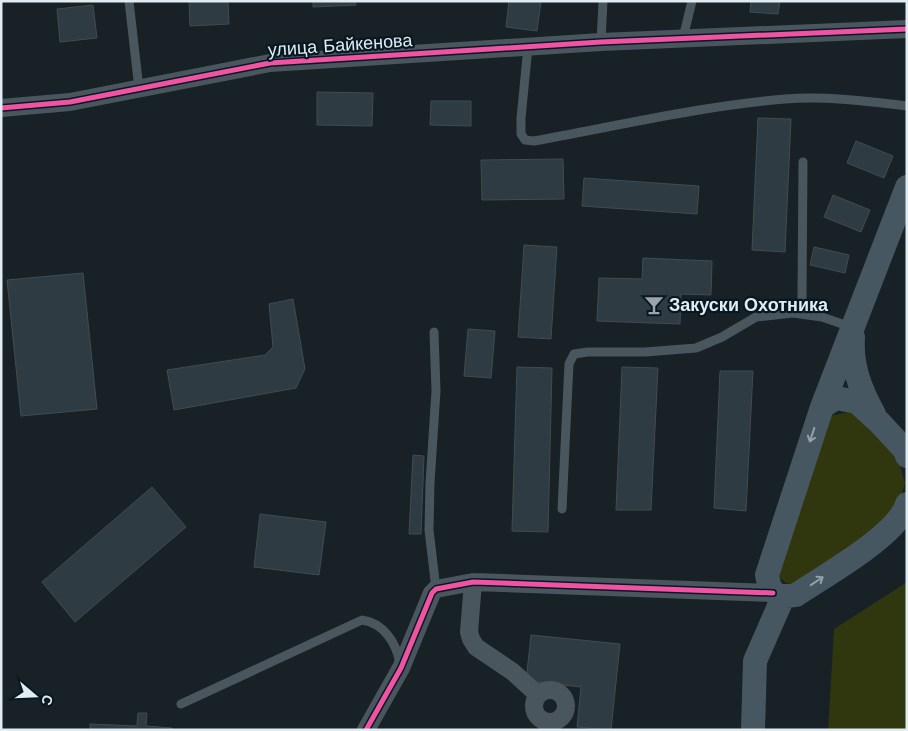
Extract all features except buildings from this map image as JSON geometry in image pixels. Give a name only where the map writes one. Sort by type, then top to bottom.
[{"type":"street","name":"улица Байкенова","points":[[1,108],[70,102],[270,63],[381,54],[601,42],[907,29]]},
{"type":"street","points":[[778,595],[768,584],[767,575],[822,407],[907,187]]},
{"type":"street","points":[[854,327],[852,354],[862,394],[879,422],[905,450],[907,456]]},
{"type":"street","points":[[822,407],[836,398],[857,402],[907,449]]},
{"type":"street","points":[[882,538],[904,514],[907,504]]},
{"type":"street","points":[[366,730],[401,668],[432,593],[436,589],[473,582],[796,595],[882,538],[907,526]]},
{"type":"street","points":[[473,582],[469,632],[471,640],[476,647],[513,672],[538,695]]},
{"type":"street","points":[[752,730],[755,661],[778,595]]},
{"type":"lane","points":[[129,1],[139,89]]},
{"type":"lane","points":[[601,42],[604,1]]},
{"type":"lane","points":[[683,38],[692,1]]},
{"type":"lane","points":[[528,47],[521,118],[521,134],[525,140],[534,141],[718,108],[786,99],[827,99],[907,106]]},
{"type":"lane","points":[[803,162],[802,297],[804,308],[811,315]]},
{"type":"lane","points":[[562,509],[569,364],[574,354],[696,348],[722,337],[756,317],[793,313],[822,317],[854,327]]},
{"type":"lane","points":[[434,332],[436,391],[429,530],[436,589]]},
{"type":"lane","points":[[181,704],[362,620],[378,625],[391,638],[397,651],[401,668]]},
{"type":"green space","points":[[854,411],[897,455],[905,483],[897,510],[876,531],[798,585],[786,583],[776,575],[829,416]]},
{"type":"green space","points":[[907,582],[907,730],[828,730],[834,629]]},
{"type":"cycle path","points":[[1,108],[70,102],[270,63],[601,42],[907,29]]},
{"type":"cycle path","points":[[366,730],[401,668],[432,593],[436,589],[473,582],[773,593]]},
{"type":"place","name":"Закуски Охотника","points":[[654,305]]}]
